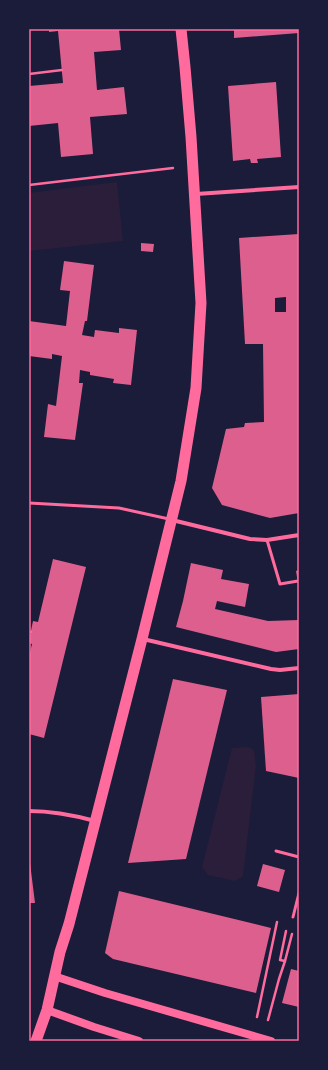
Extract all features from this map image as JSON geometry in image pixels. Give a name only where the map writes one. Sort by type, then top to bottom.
[{"type":"highway","points":[[36,1041],[47,1010],[54,976],[69,924],[142,639],[180,481],[196,388],[201,303],[185,67],[181,29]]},
{"type":"main road","points":[[54,976],[105,993],[272,1041]]},
{"type":"main road","points":[[47,1010],[139,1041]]},
{"type":"street","points":[[194,194],[299,187]]},
{"type":"street","points":[[170,520],[250,539],[267,540],[299,535]]},
{"type":"street","points":[[142,639],[271,669],[280,670],[299,668]]},
{"type":"street","points":[[29,811],[67,814],[95,821]]},
{"type":"lane","points":[[29,503],[119,508],[170,520]]},
{"type":"lane","points":[[267,540],[280,584],[298,581]]},
{"type":"lane","points":[[276,852],[299,857]]},
{"type":"lane","points":[[293,917],[299,893]]},
{"type":"path","points":[[29,74],[62,70]]},
{"type":"path","points":[[29,185],[192,166]]},
{"type":"path","points":[[268,1020],[295,922],[293,917]]},
{"type":"path","points":[[258,1017],[277,921],[282,922]]},
{"type":"path","points":[[285,961],[280,960],[286,930]]},
{"type":"shaded area","points":[[117,182],[123,241],[29,251],[29,193]]},
{"type":"shaded area","points":[[248,747],[254,750],[256,766],[243,876],[235,881],[208,875],[202,867],[232,748]]},
{"type":"building","points":[[49,29],[119,29],[121,50],[94,52],[97,90],[124,87],[127,114],[90,117],[93,154],[61,157],[58,123],[29,126],[29,86],[63,83],[58,31],[49,32]]},
{"type":"building","points":[[234,29],[299,29],[299,33],[234,38]]},
{"type":"building","points":[[276,82],[281,157],[257,159],[258,163],[251,163],[250,159],[233,161],[228,86]]},
{"type":"building","points":[[299,234],[299,513],[270,518],[222,505],[212,488],[226,429],[244,427],[245,423],[264,422],[263,344],[245,344],[239,238]],"holes":[[[286,297],[286,312],[275,312],[275,298]]]},
{"type":"building","points":[[141,243],[154,244],[153,252],[141,251]]},
{"type":"building","points":[[64,261],[94,265],[87,321],[85,321],[82,335],[94,337],[95,330],[119,333],[119,328],[137,330],[131,385],[113,383],[114,379],[90,375],[90,372],[80,370],[79,383],[83,383],[75,440],[44,437],[48,404],[56,406],[62,356],[52,354],[52,359],[29,356],[29,321],[66,326],[70,291],[60,290]]},
{"type":"building","points":[[53,559],[86,567],[44,738],[29,734],[29,656],[32,644],[29,643],[29,640],[33,621],[38,622]]},
{"type":"building","points":[[191,563],[223,570],[221,579],[249,584],[245,607],[217,601],[215,609],[268,621],[299,620],[299,649],[276,652],[176,627]]},
{"type":"building","points":[[299,570],[299,583],[298,583],[296,571]]},
{"type":"building","points":[[173,679],[227,690],[186,859],[128,863]]},
{"type":"building","points":[[299,694],[299,778],[266,771],[261,697]]},
{"type":"building","points":[[30,863],[35,903],[29,903]]},
{"type":"building","points":[[263,864],[285,870],[279,892],[257,886]]},
{"type":"building","points":[[119,891],[271,928],[256,993],[113,959],[105,953]]},
{"type":"building","points":[[291,969],[299,971],[299,1007],[282,1003]]}]
